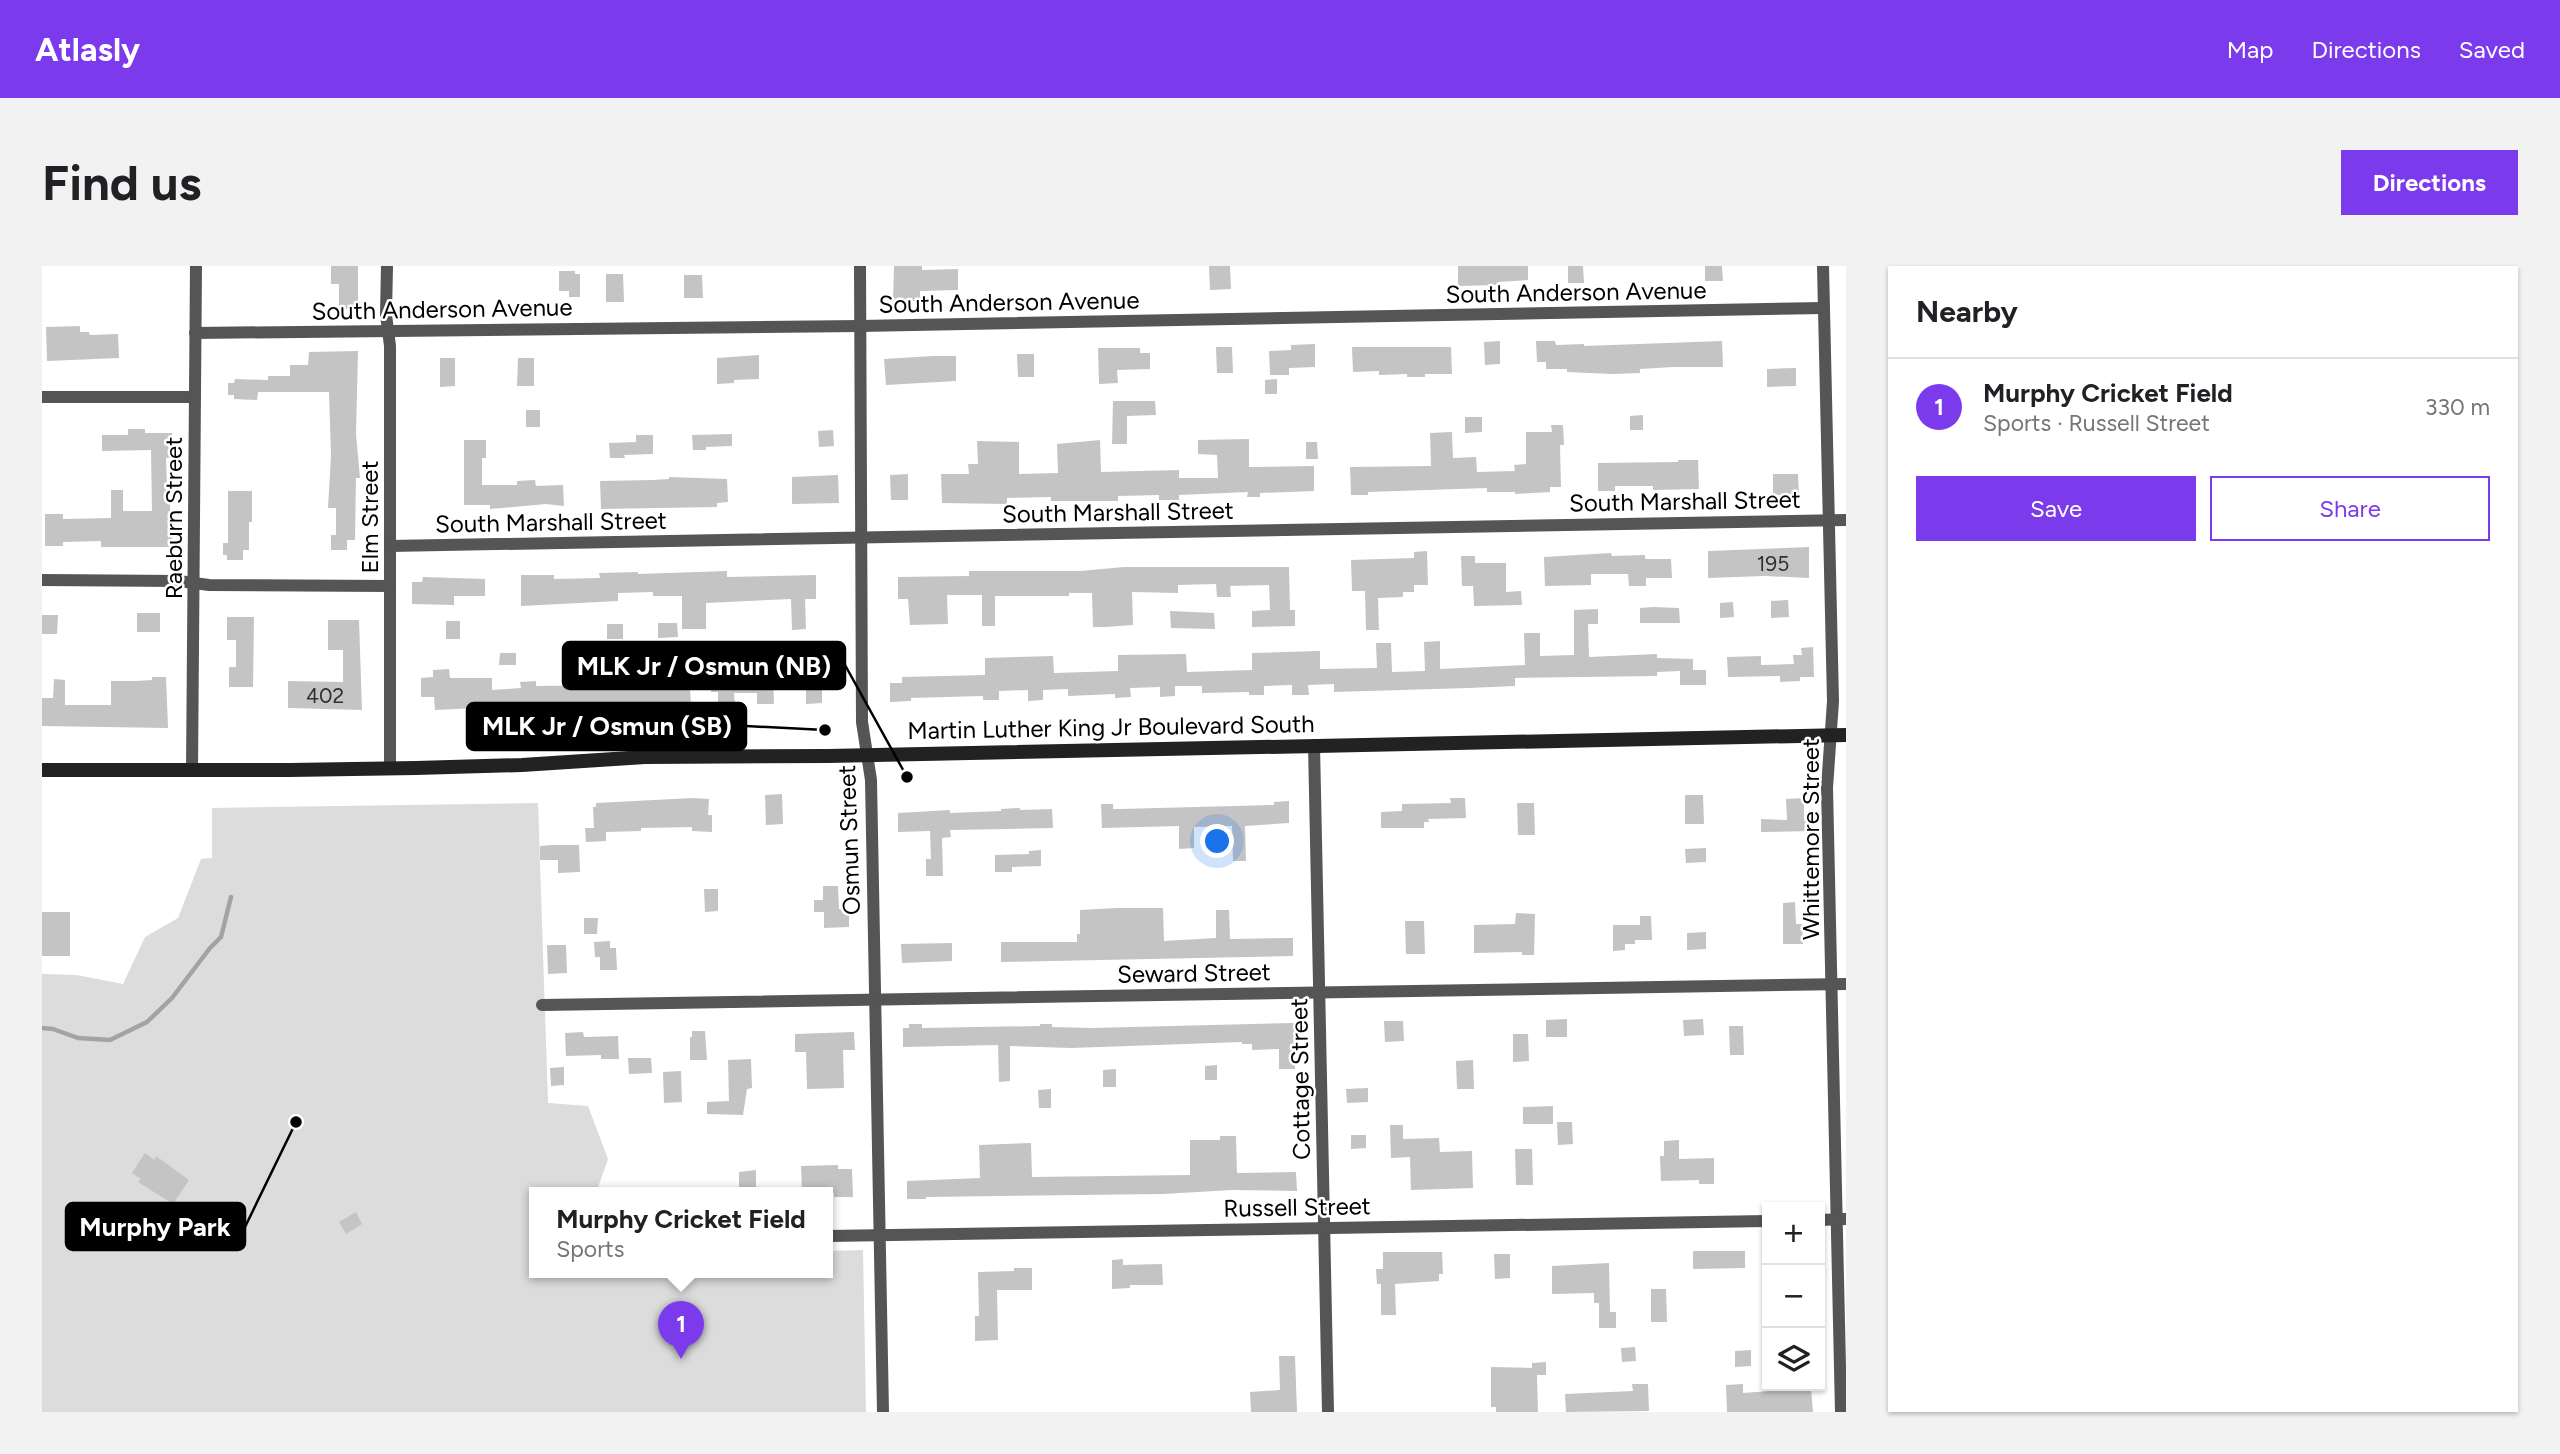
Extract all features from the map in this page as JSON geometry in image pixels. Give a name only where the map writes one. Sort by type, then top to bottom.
[{"type":"main road","name":"Martin Luther King Jr Boulevard South","points":[[42,770],[390,769],[522,765],[645,757],[1846,735]]},
{"type":"street","name":"Raeburn Street","points":[[192,771],[196,266]]},
{"type":"street","name":"Elm Street","points":[[387,266],[390,769]]},
{"type":"street","name":"Osmun Street","points":[[860,266],[862,722],[871,780],[883,1412]]},
{"type":"street","name":"Whittemore Street","points":[[1823,266],[1833,701],[1827,771],[1841,1219],[1841,1412]]},
{"type":"street","name":"South Anderson Avenue","points":[[195,333],[860,326],[1824,308]]},
{"type":"street","points":[[42,397],[195,397]]},
{"type":"street","name":"South Marshall Street","points":[[390,546],[1846,520]]},
{"type":"street","points":[[42,580],[209,585],[390,586]]},
{"type":"street","name":"Cottage Street","points":[[1314,745],[1328,1412]]},
{"type":"street","name":"Seward Street","points":[[542,1005],[1846,984]]},
{"type":"street","name":"Russell Street","points":[[833,1236],[1762,1221]]},
{"type":"shaded area","points":[[538,803],[548,1103],[588,1106],[608,1159],[598,1187],[529,1187],[529,1278],[833,1278],[833,1251],[863,1250],[866,1412],[42,1412],[42,974],[77,975],[123,984],[145,937],[178,918],[201,859],[212,858],[212,808]]},
{"type":"building","points":[[331,266],[358,266],[356,309],[339,309],[339,284],[331,284]]},
{"type":"building","points":[[894,266],[922,266],[922,270],[958,269],[958,290],[920,291],[920,301],[893,301]]},
{"type":"building","points":[[1209,266],[1230,266],[1231,289],[1210,290]]},
{"type":"building","points":[[1458,266],[1528,266],[1528,280],[1498,282],[1498,285],[1458,286]]},
{"type":"building","points":[[1568,266],[1583,266],[1584,283],[1568,283]]},
{"type":"building","points":[[1705,266],[1722,266],[1723,281],[1705,281]]},
{"type":"building","points":[[559,271],[575,271],[575,274],[580,274],[580,297],[569,297],[569,291],[559,291]]},
{"type":"building","points":[[606,274],[623,274],[624,302],[606,302]]},
{"type":"building","points":[[684,275],[702,275],[703,298],[684,298]]},
{"type":"building","points":[[80,326],[80,332],[89,332],[90,335],[118,334],[119,358],[47,361],[46,327]]},
{"type":"building","points":[[1500,341],[1500,364],[1485,365],[1484,342]]},
{"type":"building","points":[[1536,341],[1584,346],[1722,341],[1723,367],[1640,369],[1640,373],[1612,374],[1567,372],[1567,369],[1546,369],[1546,362],[1537,362]]},
{"type":"building","points":[[1315,344],[1315,367],[1289,368],[1289,375],[1270,375],[1269,351],[1291,350],[1291,345]]},
{"type":"building","points":[[1216,347],[1232,347],[1233,373],[1217,373]]},
{"type":"building","points":[[1352,347],[1451,347],[1452,374],[1407,377],[1407,374],[1379,375],[1379,371],[1353,372]]},
{"type":"building","points":[[1098,348],[1140,348],[1140,353],[1150,353],[1150,369],[1117,370],[1118,383],[1099,384]]},
{"type":"building","points":[[358,351],[356,434],[360,478],[356,478],[355,540],[347,540],[347,550],[331,550],[331,535],[336,535],[336,508],[328,508],[331,456],[329,392],[258,392],[257,400],[234,399],[234,395],[228,395],[228,383],[234,383],[235,379],[268,380],[268,376],[290,376],[290,365],[308,365],[309,352]]},
{"type":"building","points":[[1017,354],[1034,354],[1034,377],[1018,377]]},
{"type":"building","points":[[759,355],[759,379],[717,384],[717,358]]},
{"type":"building","points":[[956,356],[956,381],[886,385],[884,359]]},
{"type":"building","points":[[440,358],[455,358],[455,386],[440,387]]},
{"type":"building","points":[[518,358],[534,358],[534,386],[517,386]]},
{"type":"building","points":[[1796,368],[1796,386],[1767,387],[1767,369]]},
{"type":"building","points":[[1277,379],[1277,394],[1265,394],[1265,380]]},
{"type":"building","points":[[1113,401],[1155,401],[1156,415],[1127,416],[1127,444],[1112,444]]},
{"type":"building","points":[[526,410],[540,410],[540,427],[526,427]]},
{"type":"building","points":[[1643,415],[1643,430],[1630,430],[1630,416]]},
{"type":"building","points":[[1465,417],[1482,417],[1482,432],[1465,433]]},
{"type":"building","points":[[1551,425],[1563,425],[1564,445],[1560,445],[1561,487],[1550,487],[1550,492],[1515,494],[1487,492],[1487,488],[1368,492],[1368,495],[1351,495],[1350,467],[1431,466],[1430,433],[1452,432],[1453,458],[1476,457],[1477,472],[1515,471],[1514,465],[1526,464],[1526,432],[1552,432]]},
{"type":"building","points":[[128,429],[145,429],[145,433],[172,433],[172,458],[166,458],[167,489],[170,489],[170,510],[173,510],[172,541],[169,542],[169,547],[101,547],[101,541],[63,542],[63,546],[45,546],[45,514],[63,514],[63,519],[111,518],[111,490],[123,490],[123,511],[152,511],[151,450],[102,451],[102,435],[128,435]]},
{"type":"building","points":[[833,430],[834,446],[819,447],[818,431]]},
{"type":"building","points":[[732,434],[732,446],[693,450],[692,435]]},
{"type":"building","points":[[636,435],[653,435],[653,454],[610,458],[609,443],[636,442]]},
{"type":"building","points":[[1249,439],[1249,467],[1314,466],[1314,491],[1260,493],[1260,497],[1247,497],[1248,492],[1179,495],[1179,500],[1159,500],[1159,495],[1118,496],[1118,501],[1051,501],[1051,497],[1007,498],[1007,504],[942,503],[941,474],[969,474],[968,464],[978,464],[977,441],[1019,442],[1019,474],[1058,473],[1057,444],[1100,440],[1101,472],[1179,470],[1179,478],[1218,478],[1217,455],[1198,454],[1198,440]]},
{"type":"building","points":[[464,440],[486,440],[486,458],[482,458],[482,485],[517,485],[517,481],[535,480],[536,486],[563,485],[564,506],[546,504],[490,509],[490,505],[464,505]]},
{"type":"building","points":[[1306,442],[1317,442],[1318,459],[1306,459]]},
{"type":"building","points":[[1698,460],[1699,489],[1653,490],[1653,486],[1615,486],[1615,491],[1598,491],[1598,463]]},
{"type":"building","points":[[908,474],[908,500],[891,500],[890,475]]},
{"type":"building","points":[[1773,474],[1798,474],[1799,495],[1773,495]]},
{"type":"building","points":[[838,475],[839,503],[792,504],[792,477]]},
{"type":"building","points":[[669,477],[727,479],[728,502],[717,503],[717,507],[601,509],[600,481]]},
{"type":"building","points":[[228,491],[252,491],[249,550],[243,550],[243,560],[227,560],[227,555],[223,555],[223,543],[228,543]]},
{"type":"building","points":[[1809,547],[1809,578],[1708,578],[1708,551]]},
{"type":"building","points":[[1427,551],[1428,585],[1414,585],[1414,592],[1403,592],[1403,597],[1378,598],[1379,630],[1366,630],[1365,591],[1352,591],[1351,560],[1414,558],[1414,552]]},
{"type":"building","points":[[1611,553],[1612,556],[1645,555],[1645,559],[1671,559],[1672,578],[1646,578],[1646,586],[1629,586],[1628,574],[1591,574],[1591,585],[1545,586],[1544,557]]},
{"type":"building","points":[[1461,556],[1475,556],[1475,563],[1506,563],[1506,592],[1521,591],[1522,605],[1474,606],[1473,586],[1462,586]]},
{"type":"building","points":[[1124,567],[1289,567],[1290,610],[1295,610],[1295,626],[1252,627],[1252,611],[1270,610],[1269,585],[1230,586],[1231,597],[1217,597],[1216,584],[1178,585],[1178,593],[1132,592],[1133,625],[1106,627],[1093,627],[1092,593],[1069,593],[1069,596],[995,596],[995,626],[982,626],[982,595],[947,595],[948,624],[910,625],[908,599],[898,599],[898,577],[969,576],[969,571],[1080,571]]},
{"type":"building","points":[[727,571],[727,577],[816,575],[816,599],[805,599],[806,629],[792,630],[791,599],[706,603],[706,629],[682,629],[682,596],[653,596],[653,592],[618,593],[618,601],[521,606],[521,575],[554,575],[554,579],[600,578],[599,573]]},
{"type":"building","points":[[423,577],[485,579],[485,596],[454,596],[454,605],[412,604],[412,582],[422,582]]},
{"type":"building","points":[[1788,600],[1789,617],[1771,618],[1771,601]]},
{"type":"building","points":[[1733,602],[1734,617],[1720,618],[1720,603]]},
{"type":"building","points":[[1640,608],[1679,608],[1680,623],[1640,623]]},
{"type":"building","points":[[1598,609],[1598,624],[1588,624],[1589,657],[1657,654],[1657,658],[1693,659],[1693,670],[1706,670],[1706,685],[1680,685],[1680,671],[1657,672],[1657,676],[1515,678],[1515,686],[1468,688],[1334,692],[1334,684],[1308,685],[1309,695],[1292,695],[1292,685],[1264,686],[1264,695],[1249,695],[1249,692],[1202,693],[1202,686],[1175,686],[1175,696],[1160,697],[1160,687],[1130,688],[1131,697],[1115,698],[1115,694],[1068,696],[1068,689],[1043,690],[1043,700],[1028,701],[1028,690],[999,691],[999,700],[983,700],[983,696],[911,698],[911,701],[890,702],[890,683],[902,683],[902,677],[985,675],[985,658],[1053,656],[1054,673],[1118,671],[1118,655],[1186,654],[1187,672],[1252,670],[1252,653],[1320,651],[1320,669],[1377,668],[1376,643],[1391,643],[1392,672],[1425,671],[1424,642],[1440,641],[1440,669],[1525,665],[1524,633],[1540,633],[1540,656],[1574,655],[1574,610]]},
{"type":"building","points":[[1170,611],[1214,613],[1215,629],[1171,628]]},
{"type":"building","points":[[137,613],[160,613],[160,632],[137,632]]},
{"type":"building","points":[[42,615],[58,615],[57,634],[42,634]]},
{"type":"building","points":[[227,617],[254,617],[253,687],[229,687],[229,667],[236,667],[236,640],[227,640]]},
{"type":"building","points":[[328,620],[359,620],[362,710],[288,708],[288,681],[343,682],[343,650],[328,650]]},
{"type":"building","points":[[446,621],[460,621],[460,639],[446,639]]},
{"type":"building","points":[[658,623],[677,623],[678,637],[658,638]]},
{"type":"building","points":[[607,624],[623,624],[623,639],[607,639]]},
{"type":"building","points":[[1813,647],[1814,677],[1780,682],[1780,676],[1728,677],[1727,657],[1761,656],[1761,665],[1794,664],[1793,655],[1802,655],[1801,648]]},
{"type":"building","points":[[500,653],[516,653],[516,665],[499,665]]},
{"type":"building","points":[[449,669],[450,678],[492,678],[492,690],[521,688],[520,682],[536,681],[536,686],[680,684],[680,688],[690,688],[691,705],[598,709],[598,706],[537,705],[537,709],[502,711],[478,708],[435,710],[434,697],[421,697],[421,678],[433,677],[433,670]]},
{"type":"building","points":[[798,674],[822,674],[822,703],[806,704],[806,690],[799,690]]},
{"type":"building","points":[[711,675],[773,675],[774,704],[757,704],[757,693],[734,693],[735,704],[718,704],[718,692],[711,692]]},
{"type":"building","points":[[152,677],[166,677],[168,728],[42,726],[42,698],[53,698],[54,679],[65,680],[65,705],[111,705],[111,681],[152,680]]},
{"type":"building","points":[[782,794],[783,824],[766,825],[765,795]]},
{"type":"building","points":[[1685,795],[1703,795],[1704,824],[1685,824]]},
{"type":"building","points":[[1450,798],[1465,798],[1466,818],[1428,819],[1429,822],[1424,822],[1424,828],[1381,828],[1381,812],[1402,811],[1402,804],[1451,803]]},
{"type":"building","points":[[1804,798],[1804,821],[1812,821],[1812,831],[1761,832],[1761,819],[1787,820],[1786,799]]},
{"type":"building","points":[[709,799],[708,815],[712,815],[712,832],[692,831],[692,827],[641,828],[641,831],[606,832],[606,841],[586,842],[585,828],[594,828],[593,807],[596,807],[596,803]]},
{"type":"building","points":[[1289,801],[1289,823],[1245,826],[1246,861],[1233,861],[1232,826],[1194,827],[1194,848],[1179,849],[1179,826],[1102,828],[1101,804],[1113,804],[1113,809],[1120,809],[1274,805],[1274,802]]},
{"type":"building","points":[[1517,803],[1534,803],[1535,835],[1518,835]]},
{"type":"building","points":[[1020,808],[1052,809],[1053,828],[950,830],[951,837],[942,838],[943,876],[926,876],[926,859],[931,859],[930,831],[898,832],[898,813],[1001,811]]},
{"type":"building","points":[[579,845],[580,872],[558,873],[558,860],[540,860],[540,846]]},
{"type":"building","points":[[1706,848],[1706,862],[1686,863],[1685,849]]},
{"type":"building","points":[[1041,850],[1041,866],[1012,867],[1012,872],[995,872],[995,855],[1029,854],[1029,851]]},
{"type":"building","points":[[823,886],[838,886],[839,909],[849,909],[849,927],[824,928],[824,912],[814,912],[814,900],[823,900]]},
{"type":"building","points":[[704,889],[718,889],[718,911],[705,912]]},
{"type":"building","points":[[1795,902],[1796,924],[1802,924],[1803,944],[1783,944],[1783,903]]},
{"type":"building","points":[[1163,908],[1164,941],[1216,938],[1216,910],[1229,910],[1230,939],[1293,938],[1293,956],[1001,962],[1001,942],[1077,942],[1077,934],[1080,934],[1080,910]]},
{"type":"building","points":[[42,912],[70,912],[70,956],[42,956]]},
{"type":"building","points":[[1516,913],[1535,914],[1534,955],[1522,955],[1522,952],[1474,953],[1474,925],[1515,924]]},
{"type":"building","points":[[1640,916],[1651,916],[1652,940],[1635,940],[1635,944],[1625,944],[1625,950],[1613,951],[1613,925],[1640,925]]},
{"type":"building","points":[[584,918],[598,918],[597,934],[584,934]]},
{"type":"building","points":[[1405,921],[1424,921],[1425,954],[1406,954]]},
{"type":"building","points":[[1706,932],[1706,949],[1687,950],[1687,933]]},
{"type":"building","points":[[610,941],[610,948],[616,948],[617,970],[600,970],[600,957],[595,957],[594,942]]},
{"type":"building","points":[[952,943],[952,961],[902,963],[901,944]]},
{"type":"building","points":[[547,945],[566,945],[567,973],[548,974]]},
{"type":"building","points":[[1567,1019],[1567,1037],[1546,1037],[1546,1020]]},
{"type":"building","points":[[1703,1019],[1704,1035],[1684,1036],[1683,1020]]},
{"type":"building","points":[[1384,1021],[1403,1021],[1404,1041],[1385,1042]]},
{"type":"building","points":[[1294,1023],[1295,1069],[1279,1069],[1279,1049],[1252,1050],[1252,1044],[1242,1042],[1071,1048],[1010,1046],[1010,1081],[999,1082],[998,1045],[903,1047],[903,1028],[909,1028],[909,1024],[922,1024],[922,1028],[1052,1024],[1052,1027],[1092,1028]]},
{"type":"building","points":[[1729,1026],[1743,1026],[1744,1055],[1730,1055]]},
{"type":"building","points":[[692,1031],[705,1031],[707,1060],[690,1060]]},
{"type":"building","points":[[583,1032],[584,1037],[618,1036],[619,1059],[601,1059],[601,1055],[566,1056],[565,1033]]},
{"type":"building","points":[[854,1032],[855,1050],[843,1050],[844,1088],[807,1089],[806,1052],[795,1052],[795,1034]]},
{"type":"building","points":[[1513,1034],[1528,1034],[1529,1061],[1513,1062]]},
{"type":"building","points":[[628,1058],[651,1058],[652,1073],[629,1074]]},
{"type":"building","points":[[751,1059],[752,1088],[747,1089],[743,1115],[707,1114],[707,1102],[729,1101],[728,1060]]},
{"type":"building","points":[[1473,1060],[1474,1089],[1457,1089],[1456,1061]]},
{"type":"building","points":[[1217,1065],[1217,1080],[1205,1080],[1205,1066]]},
{"type":"building","points":[[564,1067],[564,1085],[551,1086],[550,1068]]},
{"type":"building","points":[[1116,1069],[1116,1087],[1103,1087],[1103,1070]]},
{"type":"building","points":[[681,1071],[682,1102],[664,1103],[663,1072]]},
{"type":"building","points":[[1368,1088],[1368,1102],[1347,1103],[1346,1089]]},
{"type":"building","points":[[1051,1089],[1051,1108],[1039,1108],[1038,1090]]},
{"type":"building","points":[[1553,1106],[1553,1124],[1523,1124],[1523,1107]]},
{"type":"building","points":[[1557,1122],[1572,1122],[1573,1144],[1558,1145]]},
{"type":"building","points":[[1390,1125],[1403,1125],[1403,1139],[1439,1138],[1440,1152],[1472,1151],[1473,1188],[1411,1190],[1410,1157],[1391,1158]]},
{"type":"building","points":[[1351,1135],[1366,1135],[1366,1148],[1351,1149]]},
{"type":"building","points":[[1220,1136],[1236,1136],[1237,1173],[1296,1172],[1297,1191],[1232,1190],[907,1199],[907,1181],[980,1178],[979,1145],[1031,1143],[1032,1177],[1190,1175],[1190,1140],[1220,1140]]},
{"type":"building","points":[[1679,1140],[1679,1159],[1714,1158],[1714,1184],[1699,1184],[1699,1180],[1661,1181],[1660,1156],[1664,1156],[1664,1141]]},
{"type":"building","points":[[1515,1149],[1532,1149],[1533,1185],[1516,1185]]},
{"type":"building","points":[[145,1153],[154,1160],[156,1156],[189,1180],[173,1204],[138,1182],[141,1179],[132,1173]]},
{"type":"building","points":[[838,1165],[838,1169],[852,1169],[853,1197],[834,1197],[833,1187],[802,1187],[801,1166]]},
{"type":"building","points":[[756,1170],[756,1187],[739,1187],[739,1172]]},
{"type":"building","points":[[356,1212],[362,1224],[346,1234],[339,1222]]},
{"type":"building","points":[[1693,1251],[1745,1251],[1745,1268],[1693,1269]]},
{"type":"building","points":[[1383,1252],[1442,1252],[1443,1274],[1439,1274],[1439,1281],[1395,1284],[1396,1315],[1381,1315],[1381,1284],[1377,1284],[1376,1269],[1383,1269]]},
{"type":"building","points":[[1494,1254],[1510,1254],[1510,1278],[1495,1279]]},
{"type":"building","points":[[1123,1259],[1123,1265],[1162,1264],[1163,1285],[1130,1285],[1130,1288],[1112,1289],[1112,1260]]},
{"type":"building","points":[[1609,1263],[1610,1312],[1616,1312],[1616,1328],[1599,1328],[1599,1303],[1594,1303],[1594,1293],[1552,1294],[1552,1266]]},
{"type":"building","points":[[1014,1268],[1032,1268],[1032,1290],[997,1290],[998,1340],[975,1341],[975,1316],[979,1316],[978,1272],[1014,1271]]},
{"type":"building","points":[[1651,1289],[1666,1289],[1667,1322],[1651,1322]]},
{"type":"building","points":[[1635,1347],[1636,1361],[1622,1362],[1621,1348]]},
{"type":"building","points":[[1751,1350],[1751,1366],[1735,1367],[1735,1351]]},
{"type":"building","points":[[1279,1356],[1295,1356],[1297,1412],[1251,1412],[1250,1392],[1280,1390]]},
{"type":"building","points":[[1546,1362],[1546,1375],[1537,1375],[1538,1412],[1496,1412],[1496,1407],[1491,1407],[1491,1367],[1532,1368],[1532,1363]]},
{"type":"building","points":[[1632,1384],[1648,1384],[1649,1411],[1566,1412],[1565,1394],[1633,1391]]},
{"type":"building","points":[[1743,1384],[1743,1393],[1811,1391],[1813,1412],[1727,1412],[1726,1385]]},
{"type":"waterway","points":[[42,1028],[78,1038],[110,1040],[147,1022],[172,998],[221,937],[231,897]]},
{"type":"place","name":"MLK Jr / Osmun (SB)","points":[[825,730]]},
{"type":"place","name":"MLK Jr / Osmun (NB)","points":[[907,777]]},
{"type":"place","name":"Murphy Park","points":[[296,1122]]},
{"type":"place","name":"Murphy Cricket Field","points":[[681,1359]]}]
